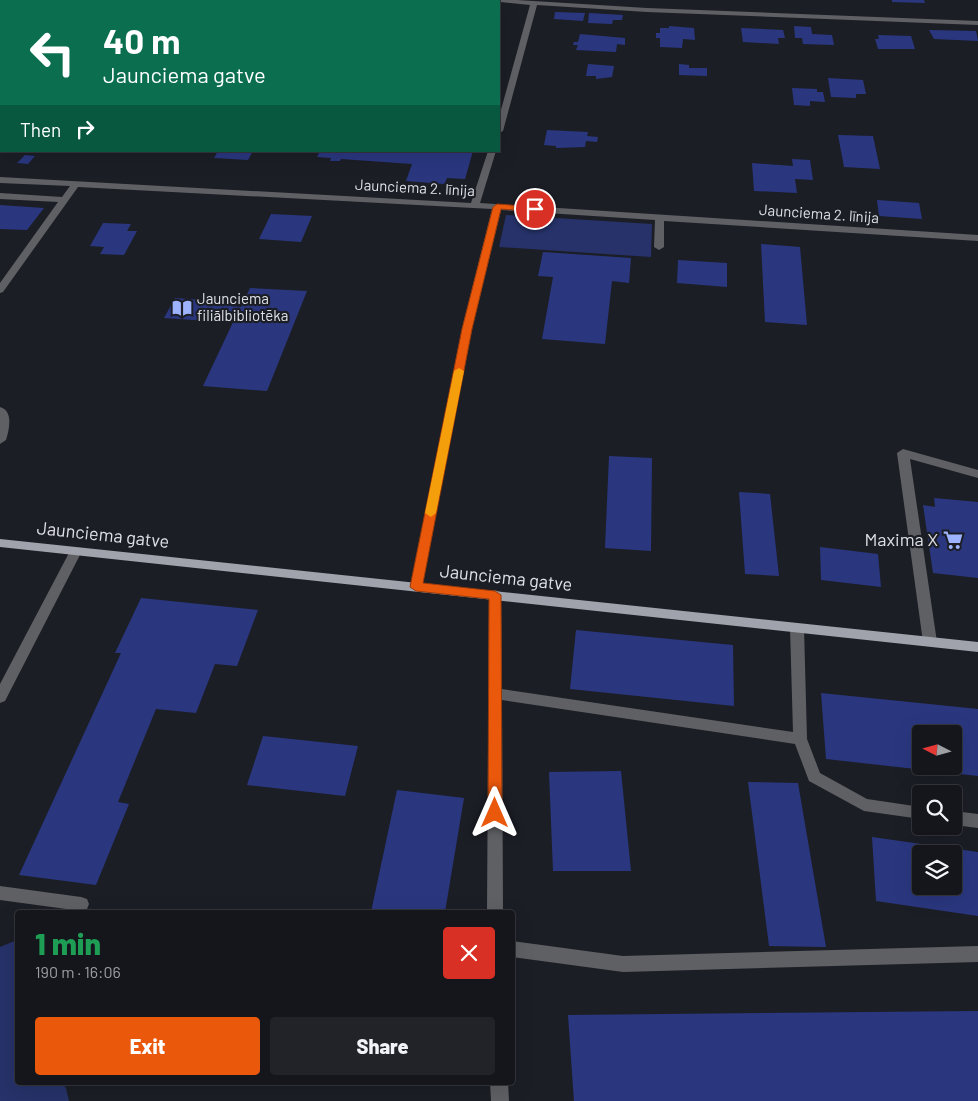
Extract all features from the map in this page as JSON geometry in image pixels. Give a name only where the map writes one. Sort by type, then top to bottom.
[{"type":"main road","name":"Jaunciema gatve","points":[[0,542],[978,647]]},
{"type":"street","points":[[500,1],[657,10],[978,23]]},
{"type":"street","points":[[500,127],[534,3]]},
{"type":"street","points":[[475,206],[492,152]]},
{"type":"street","name":"Jaunciema 2. līnija","points":[[0,180],[497,207],[978,238]]},
{"type":"street","points":[[0,290],[4,279],[76,184]]},
{"type":"street","points":[[0,196],[65,200]]},
{"type":"street","points":[[416,587],[467,329],[497,207]]},
{"type":"street","points":[[659,247],[660,217]]},
{"type":"street","points":[[0,410],[2,424],[0,440]]},
{"type":"street","points":[[930,642],[903,453],[978,474]]},
{"type":"street","points":[[0,696],[76,551]]},
{"type":"street","points":[[495,595],[495,910]]},
{"type":"street","points":[[797,628],[800,739],[814,777],[864,805],[912,812]]},
{"type":"street","points":[[495,693],[800,739]]},
{"type":"street","points":[[962,819],[978,821]]},
{"type":"street","points":[[0,893],[81,904]]},
{"type":"street","points":[[515,949],[624,964],[978,954]]},
{"type":"street","points":[[499,1085],[500,1101]]},
{"type":"shaded area","points":[[506,215],[652,224],[651,257],[499,247]]},
{"type":"shaded area","points":[[15,941],[15,1085],[64,1085],[69,1101],[0,1101],[0,947]]},
{"type":"building","points":[[892,0],[924,0],[925,3],[892,2]]},
{"type":"building","points":[[555,12],[585,13],[583,21],[554,19]]},
{"type":"building","points":[[589,13],[623,15],[622,20],[613,20],[612,24],[588,23]]},
{"type":"building","points":[[669,26],[694,28],[695,40],[683,39],[682,48],[660,47],[660,38],[656,38],[656,33],[660,33],[660,28],[669,28]]},
{"type":"building","points":[[794,26],[811,27],[812,34],[832,35],[834,45],[803,44],[802,38],[795,38]]},
{"type":"building","points":[[741,28],[783,30],[785,38],[778,38],[779,44],[743,42]]},
{"type":"building","points":[[929,30],[976,31],[978,41],[934,39]]},
{"type":"building","points":[[580,34],[625,38],[625,45],[617,44],[616,52],[576,50],[578,45],[573,45],[574,42],[578,42]]},
{"type":"building","points":[[878,35],[911,36],[915,49],[878,49],[875,39],[879,39]]},
{"type":"building","points":[[588,64],[614,66],[612,77],[596,79],[596,76],[586,76]]},
{"type":"building","points":[[679,64],[689,65],[689,68],[707,68],[707,76],[679,75]]},
{"type":"building","points":[[828,78],[863,80],[866,94],[856,94],[856,98],[831,97]]},
{"type":"building","points":[[792,88],[817,89],[817,92],[823,92],[825,102],[810,101],[810,106],[794,105]]},
{"type":"building","points":[[547,130],[588,132],[587,136],[598,137],[597,142],[586,141],[585,147],[556,148],[556,146],[544,145]]},
{"type":"building","points":[[838,135],[873,136],[880,169],[844,167]]},
{"type":"building","points":[[217,152],[252,152],[248,160],[214,158]]},
{"type":"building","points":[[320,152],[473,152],[465,179],[447,178],[443,184],[406,181],[412,164],[341,159],[340,161],[330,161],[331,158],[317,157]]},
{"type":"building","points":[[25,155],[35,156],[28,164],[17,163]]},
{"type":"building","points":[[792,159],[810,160],[813,180],[795,179],[797,193],[754,191],[752,163],[793,166]]},
{"type":"building","points":[[877,200],[919,203],[922,219],[879,216]]},
{"type":"building","points":[[0,205],[44,208],[27,230],[0,229]]},
{"type":"building","points":[[271,214],[312,216],[301,242],[259,239]]},
{"type":"building","points":[[103,223],[131,224],[127,231],[137,231],[124,255],[100,254],[104,247],[90,246]]},
{"type":"building","points":[[761,244],[800,247],[807,325],[765,322]]},
{"type":"building","points":[[543,252],[631,258],[629,283],[612,281],[605,344],[542,339],[553,277],[538,276]]},
{"type":"building","points":[[678,260],[727,263],[727,287],[677,283]]},
{"type":"building","points":[[250,288],[307,291],[267,391],[203,386],[235,318],[225,317],[223,322],[164,318],[175,298],[232,302],[230,306],[241,307]]},
{"type":"building","points":[[609,456],[652,458],[651,551],[605,548]]},
{"type":"building","points":[[739,492],[770,494],[779,576],[745,574]]},
{"type":"building","name":"Maxima X","points":[[934,498],[978,502],[978,578],[933,573],[923,505],[935,507]]},
{"type":"building","points":[[820,547],[878,554],[881,587],[821,580]]},
{"type":"building","points":[[141,598],[258,610],[237,666],[215,664],[196,713],[156,709],[118,802],[129,804],[96,885],[19,875],[121,653],[115,653]]},
{"type":"building","points":[[576,630],[733,645],[734,706],[570,689]]},
{"type":"building","points":[[821,693],[978,709],[978,776],[962,774],[962,725],[912,725],[912,769],[826,759]]},
{"type":"building","points":[[263,736],[358,746],[345,796],[247,785]]},
{"type":"building","points":[[621,771],[631,871],[553,871],[549,772]]},
{"type":"building","points":[[748,782],[798,783],[826,947],[769,946]]},
{"type":"building","points":[[397,790],[464,798],[445,910],[371,910]]},
{"type":"building","points":[[872,837],[929,845],[912,845],[912,895],[962,895],[962,850],[978,852],[978,916],[876,901]]},
{"type":"building","points":[[978,1011],[978,1101],[574,1101],[568,1015]]},
{"type":"slow traffic","points":[[431,513],[459,371]]},
{"type":"place","name":"Jaunciema filiālbibliotēka","points":[[182,308]]},
{"type":"place","name":"Maxima X","points":[[953,540]]},
{"type":"route","points":[[495,813],[495,595],[416,587],[467,329],[497,207],[535,209]]}]
